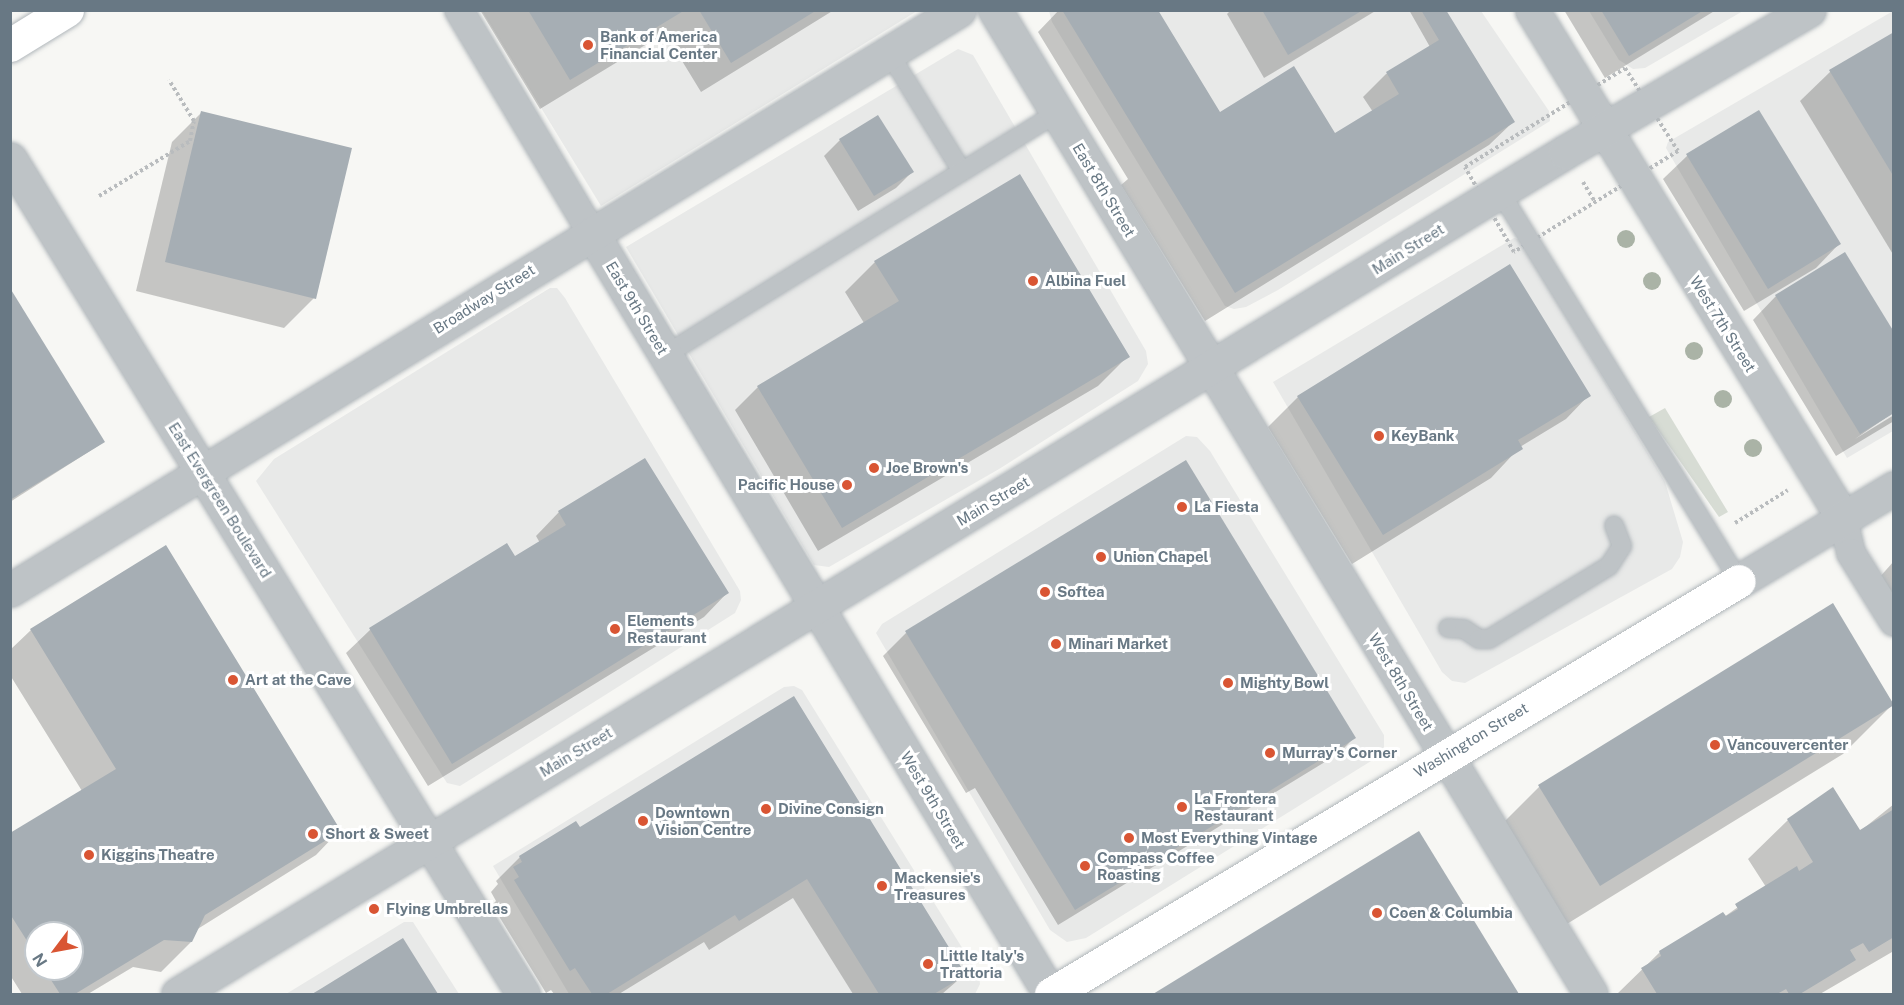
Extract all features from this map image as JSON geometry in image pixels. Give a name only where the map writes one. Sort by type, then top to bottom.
[{"type":"main road","points":[[10,45],[67,10]]},
{"type":"main road","name":"Washington Street","points":[[1051,994],[1445,755],[1739,581]]},
{"type":"street","name":"East 9th Street","points":[[459,10],[817,606]]},
{"type":"street","name":"Broadway Street","points":[[10,590],[959,10]]},
{"type":"street","name":"East 8th Street","points":[[995,10],[1212,370]]},
{"type":"street","name":"West 7th Street","points":[[1532,10],[1843,518]]},
{"type":"street","name":"Main Street","points":[[178,994],[817,606],[1212,370],[1604,129],[1809,10]]},
{"type":"street","name":"East Evergreen Boulevard","points":[[10,159],[523,994]]},
{"type":"street","name":"West 8th Street","points":[[1212,370],[1591,994]]},
{"type":"street","name":"Washington Street","points":[[1739,581],[1893,488]]},
{"type":"street","points":[[1843,518],[1851,553],[1893,622]]},
{"type":"street","name":"West 9th Street","points":[[817,606],[1051,994]]},
{"type":"lane","points":[[889,53],[962,171]]},
{"type":"lane","points":[[665,355],[1057,113]]},
{"type":"lane","points":[[1500,192],[1739,581]]},
{"type":"lane","points":[[1448,628],[1464,629],[1479,639],[1488,639],[1609,566],[1622,546],[1614,525]]},
{"type":"path","points":[[99,196],[190,141],[194,121],[169,80]]},
{"type":"path","points":[[1712,537],[1815,474]]},
{"type":"shaded area","points":[[482,11],[917,11],[601,206]]},
{"type":"shaded area","points":[[1049,11],[1481,11],[1549,111],[1550,121],[1278,290],[1246,307],[1234,309],[1225,306],[1052,22]]},
{"type":"shaded area","points":[[1589,11],[1743,11],[1645,68],[1633,69],[1619,60]]},
{"type":"shaded area","points":[[1893,11],[1893,431],[1847,458],[1666,148],[1668,142]]},
{"type":"shaded area","points":[[958,49],[973,55],[1146,351],[1148,364],[1138,381],[999,469],[829,567],[814,565],[626,247]]},
{"type":"shaded area","points":[[1514,238],[1520,240],[1665,482],[1683,542],[1680,557],[1672,569],[1465,683],[1452,681],[1442,672],[1273,382]]},
{"type":"shaded area","points":[[550,288],[557,288],[565,298],[740,591],[741,600],[735,613],[460,786],[447,783],[256,481],[274,459]]},
{"type":"shaded area","points":[[1665,408],[1728,512],[1719,517],[1649,417]]},
{"type":"shaded area","points":[[1186,436],[1197,437],[1210,451],[1384,735],[1384,753],[1086,938],[1067,942],[1050,930],[876,633],[882,624]]},
{"type":"shaded area","points":[[794,686],[802,690],[979,975],[980,984],[975,994],[569,994],[493,866],[784,687]]},
{"type":"shaded area","points":[[404,922],[413,922],[459,994],[286,994]]},
{"type":"building","name":"Bank of America Financial Center","points":[[528,10],[685,10],[570,80]]},
{"type":"building","name":"Bank of America Financial Center","points":[[699,10],[817,10],[731,63]]},
{"type":"building","points":[[1062,10],[1158,10],[1220,112],[1294,66],[1335,133],[1399,94],[1386,72],[1439,40],[1421,10],[1446,10],[1515,122],[1235,293]]},
{"type":"building","points":[[1262,10],[1363,10],[1288,55]]},
{"type":"building","points":[[1601,10],[1704,10],[1629,56]]},
{"type":"building","points":[[1894,32],[1894,177],[1829,70]]},
{"type":"building","points":[[1759,110],[1841,244],[1768,289],[1686,154]]},
{"type":"building","points":[[201,111],[352,148],[316,299],[165,262]]},
{"type":"building","points":[[878,115],[914,172],[874,196],[839,139]]},
{"type":"building","points":[[1020,174],[1130,357],[842,528],[757,386],[899,301],[874,261]]},
{"type":"building","points":[[1845,252],[1894,332],[1894,413],[1860,434],[1775,295]]},
{"type":"building","points":[[1510,264],[1591,396],[1518,440],[1523,449],[1383,535],[1297,396]]},
{"type":"building","points":[[10,288],[105,442],[10,500]]},
{"type":"building","points":[[645,458],[729,593],[452,764],[369,628],[507,543],[515,556],[566,525],[558,511]]},
{"type":"building","points":[[1186,460],[1356,738],[1075,910],[905,631]]},
{"type":"building","points":[[166,545],[341,831],[205,915],[192,942],[164,940],[75,994],[60,994],[52,981],[84,981],[84,921],[24,921],[24,936],[10,914],[10,833],[116,769],[30,629]]},
{"type":"building","name":"Vancouvercenter","points":[[1833,603],[1894,705],[1600,886],[1538,785]]},
{"type":"building","points":[[794,696],[966,975],[934,994],[879,994],[807,879],[739,921],[735,915],[607,994],[592,994],[575,968],[570,971],[514,880],[519,877],[513,867],[522,862],[519,856],[576,821],[580,827]]},
{"type":"building","points":[[1833,787],[1860,830],[1894,809],[1894,937],[1869,952],[1863,943],[1850,950],[1856,960],[1800,994],[1789,994],[1786,989],[1777,994],[1657,994],[1641,968],[1661,956],[1659,951],[1723,912],[1726,916],[1738,909],[1735,904],[1797,866],[1799,871],[1813,862],[1787,819]]},
{"type":"building","name":"Coen & Columbia","points":[[1419,831],[1519,994],[1153,994]]},
{"type":"building","points":[[403,938],[438,994],[312,994],[322,988]]},
{"type":"place","name":"Bank of America Financial Center","points":[[588,45]]},
{"type":"place","name":"Albina Fuel","points":[[1033,281]]},
{"type":"place","name":"KeyBank","points":[[1379,436]]},
{"type":"place","name":"Joe Brown's","points":[[874,468]]},
{"type":"place","name":"Pacific House","points":[[847,485]]},
{"type":"place","name":"La Fiesta","points":[[1182,507]]},
{"type":"place","name":"Union Chapel","points":[[1101,557]]},
{"type":"place","name":"Softea","points":[[1045,592]]},
{"type":"place","name":"Elements Restaurant","points":[[615,629]]},
{"type":"place","name":"Minari Market","points":[[1056,644]]},
{"type":"place","name":"Art at the Cave","points":[[233,680]]},
{"type":"place","name":"Mighty Bowl","points":[[1228,683]]},
{"type":"place","name":"Vancouvercenter","points":[[1715,745]]},
{"type":"place","name":"Murray's Corner","points":[[1270,753]]},
{"type":"place","name":"La Frontera Restaurant","points":[[1182,807]]},
{"type":"place","name":"Divine Consign","points":[[766,809]]},
{"type":"place","name":"Downtown Vision Centre","points":[[643,821]]},
{"type":"place","name":"Short & Sweet","points":[[313,834]]},
{"type":"place","name":"Most Everything Vintage","points":[[1129,838]]},
{"type":"place","name":"Kiggins Theatre","points":[[89,855]]},
{"type":"place","name":"Compass Coffee Roasting","points":[[1085,866]]},
{"type":"place","name":"Mackensie's Treasures","points":[[882,886]]},
{"type":"place","name":"Flying Umbrellas","points":[[374,909]]},
{"type":"place","name":"Coen & Columbia","points":[[1377,913]]},
{"type":"place","name":"Little Italy's Trattoria","points":[[928,964]]}]
